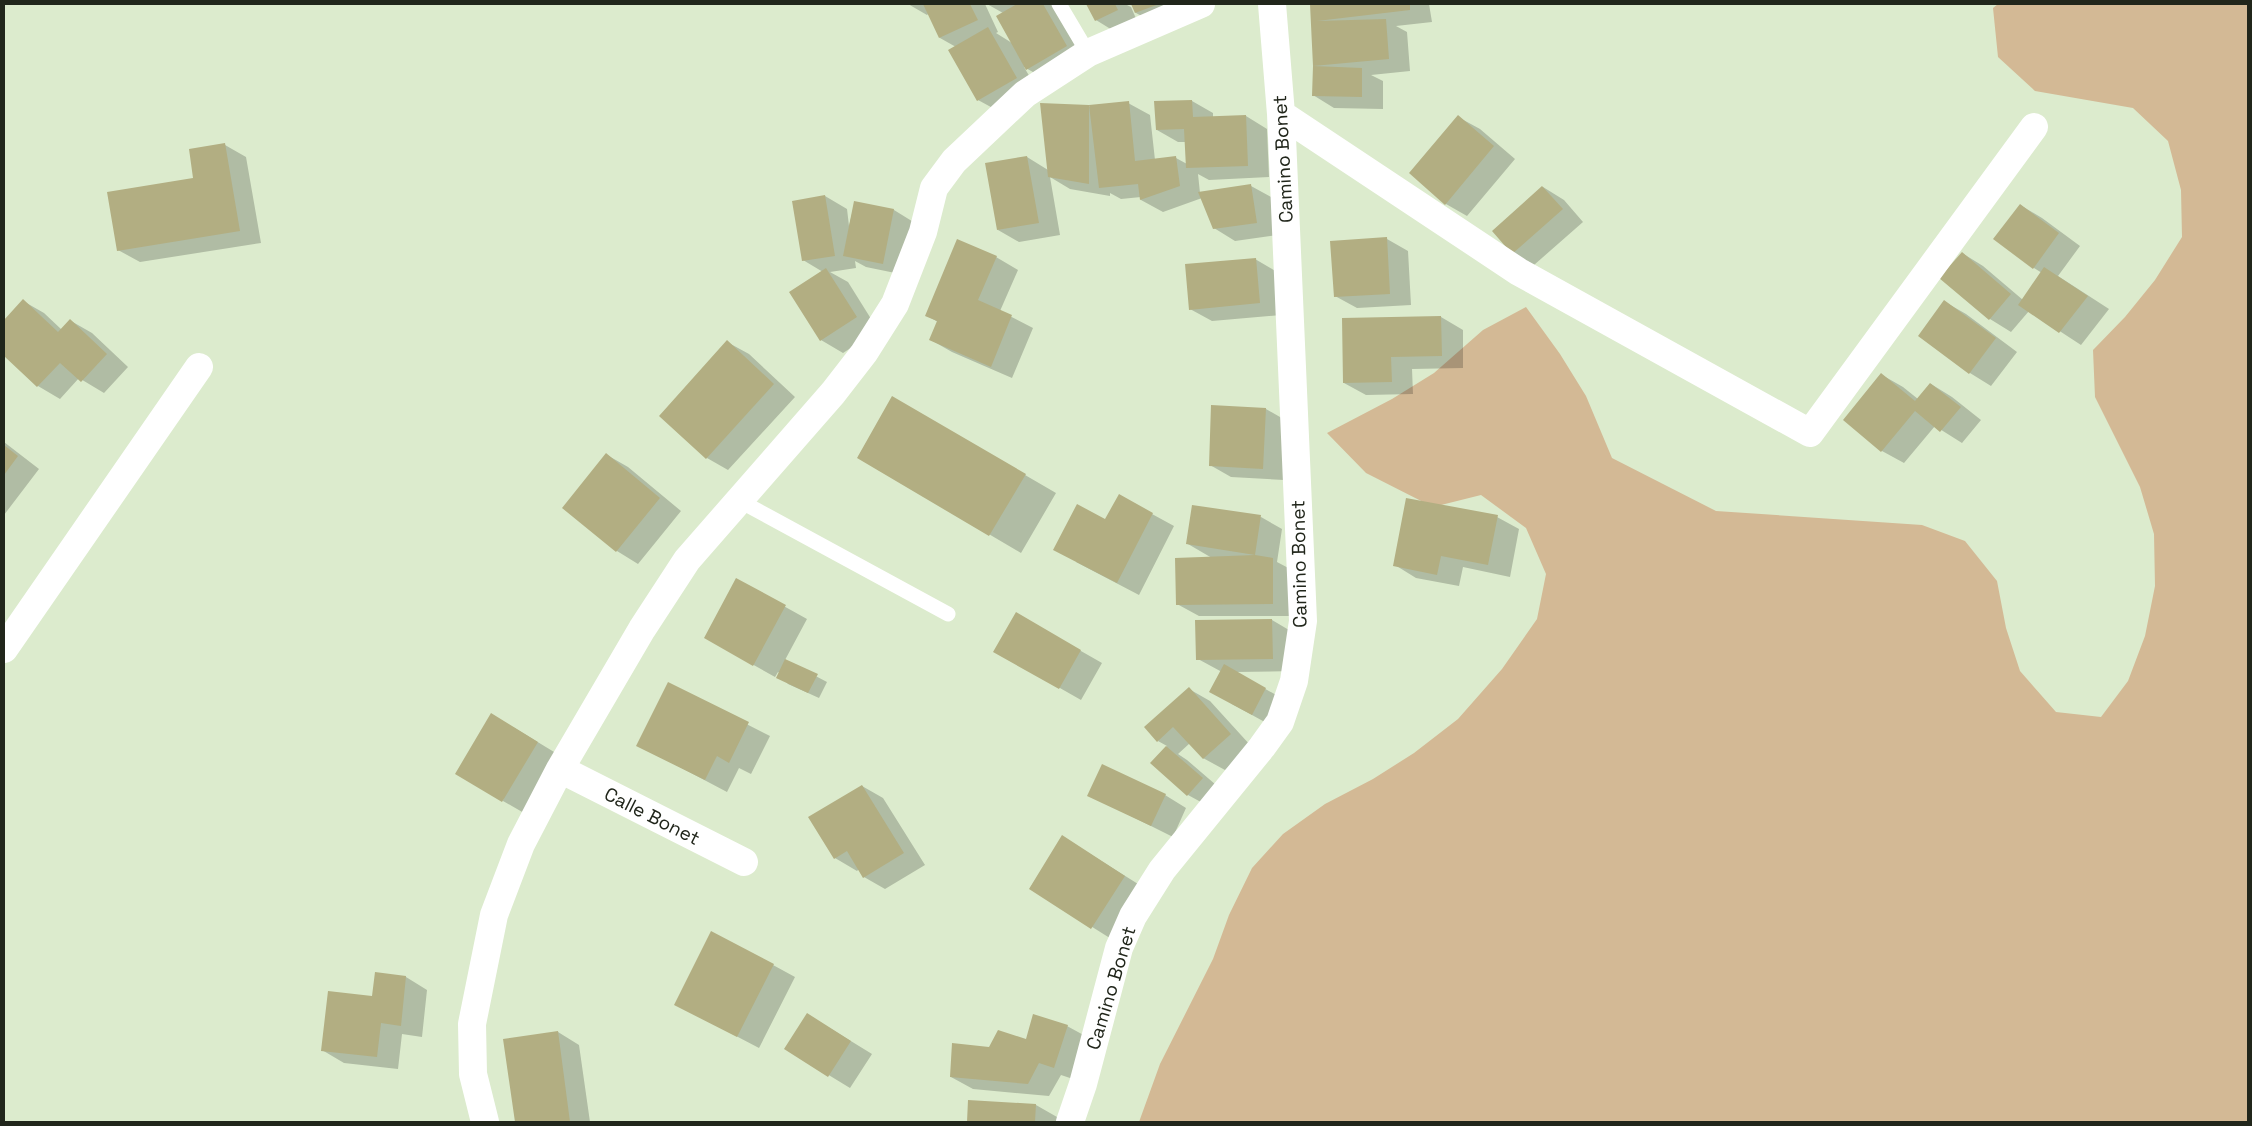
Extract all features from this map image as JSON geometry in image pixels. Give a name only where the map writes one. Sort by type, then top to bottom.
[{"type":"street","name":"Camino Bonet","points":[[1070,1122],[1083,1084],[1119,948],[1133,916],[1162,870],[1262,747],[1280,722],[1294,681],[1303,621],[1281,114],[1272,4]]},
{"type":"street","points":[[486,1122],[474,1074],[472,1024],[494,915],[521,844],[560,769],[642,629],[687,560],[833,393],[864,353],[895,304],[923,232],[934,188],[954,161],[1025,94],[1088,54],[1192,5]]},
{"type":"street","points":[[1281,114],[1519,272],[1810,433],[2034,127]]},
{"type":"street","points":[[4,649],[199,367]]},
{"type":"street","name":"Calle Bonet","points":[[560,769],[744,862]]},
{"type":"lane","points":[[1059,4],[1088,54]]},
{"type":"lane","points":[[740,501],[948,614]]},
{"type":"shaded area","points":[[1998,4],[2248,4],[2248,1122],[1139,1122],[1160,1064],[1213,959],[1229,915],[1252,868],[1283,834],[1325,804],[1373,779],[1414,753],[1458,719],[1502,669],[1537,619],[1546,574],[1526,528],[1481,495],[1433,507],[1366,473],[1327,433],[1392,399],[1434,373],[1483,330],[1526,307],[1560,354],[1586,396],[1612,458],[1716,511],[1922,525],[1965,541],[1997,581],[2006,628],[2020,671],[2056,712],[2101,717],[2128,681],[2145,636],[2155,586],[2154,534],[2140,487],[2095,397],[2093,350],[2125,317],[2155,280],[2182,237],[2181,190],[2168,141],[2133,108],[2035,91],[1998,57],[1993,8]]},
{"type":"building","points":[[923,4],[970,4],[978,20],[939,38]]},
{"type":"building","points":[[1017,4],[1043,4],[1067,46],[1026,70],[996,16]]},
{"type":"building","points":[[1086,4],[1115,4],[1118,10],[1095,21]]},
{"type":"building","points":[[1131,4],[1159,4],[1135,13]]},
{"type":"building","points":[[1310,4],[1410,4],[1410,10],[1317,21],[1386,19],[1389,59],[1313,66]]},
{"type":"building","points":[[988,27],[1017,78],[977,101],[948,50]]},
{"type":"building","points":[[1313,66],[1362,68],[1362,97],[1312,96]]},
{"type":"building","points":[[1192,100],[1193,117],[1246,115],[1248,166],[1186,168],[1184,129],[1156,130],[1154,101]]},
{"type":"building","points":[[1129,101],[1135,161],[1176,156],[1180,186],[1140,200],[1138,184],[1099,188],[1089,105]]},
{"type":"building","points":[[1040,103],[1089,105],[1089,184],[1048,177]]},
{"type":"building","points":[[1458,115],[1494,146],[1445,205],[1409,173]]},
{"type":"building","points":[[225,143],[240,231],[117,251],[107,192],[193,178],[189,149]]},
{"type":"building","points":[[1027,156],[1039,223],[997,230],[985,163]]},
{"type":"building","points":[[1251,184],[1257,223],[1213,229],[1198,192]]},
{"type":"building","points":[[1542,186],[1563,209],[1512,254],[1492,231]]},
{"type":"building","points":[[825,195],[835,256],[802,261],[792,201]]},
{"type":"building","points":[[854,201],[894,209],[883,264],[843,256]]},
{"type":"building","points":[[2020,204],[2059,233],[2033,269],[1993,239]]},
{"type":"building","points":[[1387,237],[1390,294],[1334,297],[1330,241]]},
{"type":"building","points":[[957,239],[997,256],[978,300],[1012,315],[991,367],[929,340],[937,321],[925,316]]},
{"type":"building","points":[[1962,252],[2011,294],[1989,320],[1939,278]]},
{"type":"building","points":[[1256,258],[1260,303],[1189,310],[1185,264]]},
{"type":"building","points":[[2044,267],[2088,296],[2059,333],[2018,305]]},
{"type":"building","points":[[826,268],[857,317],[820,341],[789,292]]},
{"type":"building","points":[[23,299],[58,332],[70,319],[107,354],[81,382],[60,363],[37,387],[4,356],[4,320]]},
{"type":"building","points":[[1944,300],[1996,338],[1969,374],[1918,336]]},
{"type":"building","points":[[1441,316],[1442,356],[1391,357],[1392,382],[1343,383],[1342,318]]},
{"type":"building","points":[[727,340],[774,384],[706,459],[659,416]]},
{"type":"building","points":[[1881,373],[1915,401],[1930,383],[1961,407],[1940,432],[1915,411],[1881,452],[1843,420]]},
{"type":"building","points":[[892,396],[1026,474],[989,536],[857,458]]},
{"type":"building","points":[[1211,405],[1266,408],[1263,469],[1209,466]]},
{"type":"building","points":[[4,445],[18,456],[4,475]]},
{"type":"building","points":[[606,453],[660,498],[616,552],[562,508]]},
{"type":"building","points":[[1119,494],[1153,513],[1117,583],[1053,550],[1077,504],[1105,519]]},
{"type":"building","points":[[1406,498],[1498,515],[1488,565],[1441,556],[1437,575],[1393,566]]},
{"type":"building","points":[[1192,505],[1261,515],[1255,555],[1186,544]]},
{"type":"building","points":[[1255,555],[1273,558],[1273,604],[1176,605],[1175,558]]},
{"type":"building","points":[[736,578],[786,605],[753,666],[704,638]]},
{"type":"building","points":[[1016,612],[1081,650],[1059,689],[993,652]]},
{"type":"building","points":[[1272,619],[1273,659],[1196,660],[1195,620]]},
{"type":"building","points":[[785,659],[818,674],[808,693],[776,678]]},
{"type":"building","points":[[1224,664],[1266,688],[1252,715],[1209,692]]},
{"type":"building","points":[[668,682],[749,722],[729,763],[717,756],[705,780],[636,746]]},
{"type":"building","points":[[1189,687],[1231,734],[1203,759],[1173,727],[1157,742],[1144,727]]},
{"type":"building","points":[[491,713],[538,742],[502,802],[455,774]]},
{"type":"building","points":[[1166,746],[1203,778],[1187,796],[1150,763]]},
{"type":"building","points":[[1102,764],[1166,794],[1151,826],[1087,796]]},
{"type":"building","points":[[862,785],[904,853],[863,878],[847,851],[834,859],[808,817]]},
{"type":"building","points":[[1062,835],[1125,876],[1091,929],[1029,889]]},
{"type":"building","points":[[711,931],[774,964],[737,1037],[674,1005]]},
{"type":"building","points":[[375,972],[406,976],[401,1026],[381,1023],[377,1057],[321,1051],[328,991],[372,996]]},
{"type":"building","points":[[807,1013],[851,1041],[828,1077],[784,1049]]},
{"type":"building","points":[[1033,1014],[1068,1025],[1054,1068],[1039,1063],[1028,1084],[950,1077],[952,1043],[989,1047],[998,1030],[1026,1039]]},
{"type":"building","points":[[558,1031],[570,1122],[515,1122],[503,1039]]},
{"type":"building","points":[[968,1100],[1036,1104],[1035,1122],[967,1122]]}]
